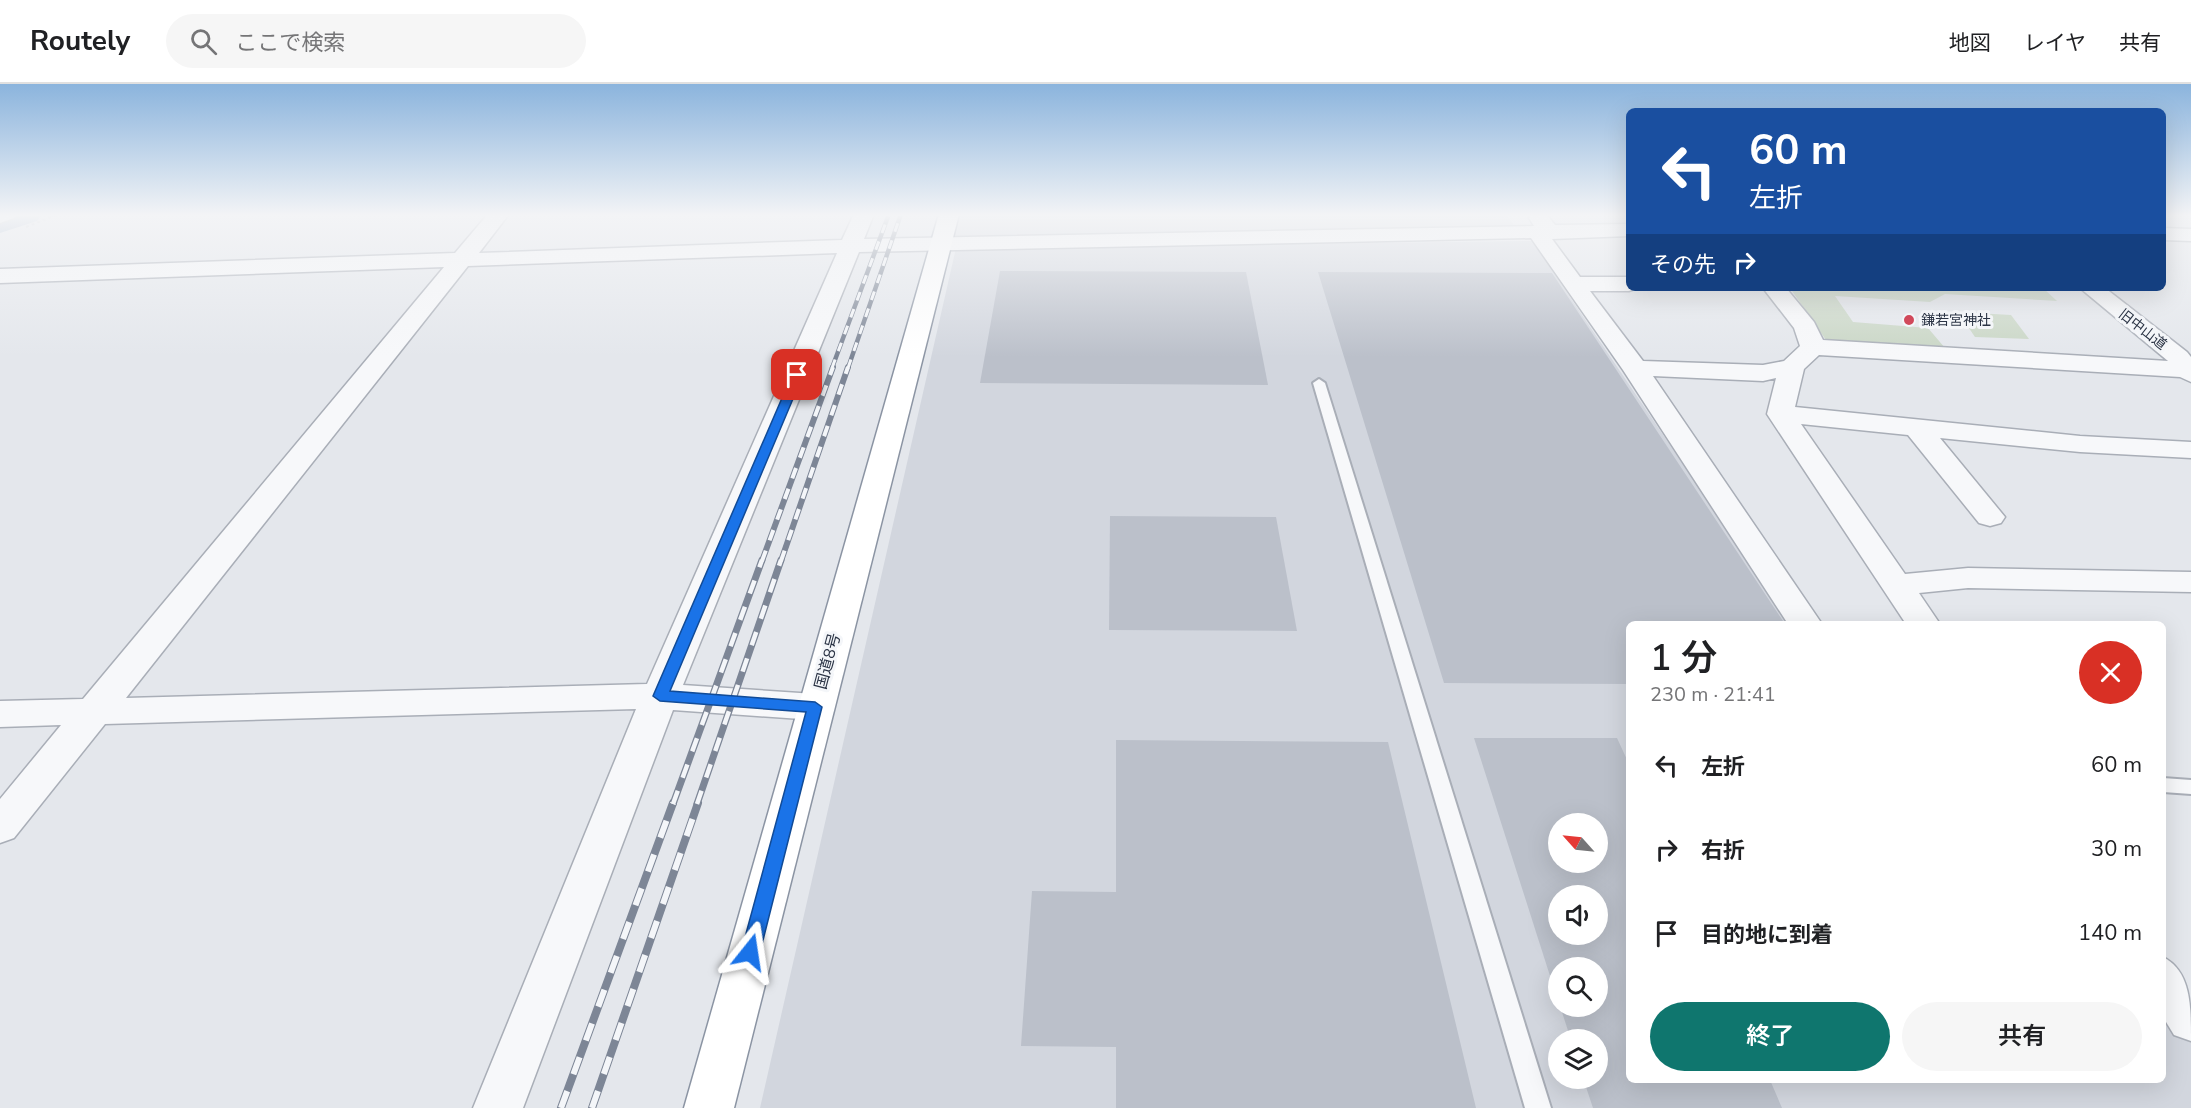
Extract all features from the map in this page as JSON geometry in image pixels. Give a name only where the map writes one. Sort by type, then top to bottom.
[{"type":"highway","name":"国道8号","points":[[709,1108],[936,262]]},
{"type":"street","points":[[0,276],[410,262]]},
{"type":"street","points":[[0,827],[461,262]]},
{"type":"street","points":[[498,1108],[660,696],[845,262]]},
{"type":"street","points":[[1559,262],[1635,368],[1802,621]]},
{"type":"street","points":[[1576,284],[1626,284]]},
{"type":"street","points":[[1776,291],[1806,327],[1813,347]]},
{"type":"street","name":"旧中山道","points":[[2095,291],[2187,364]]},
{"type":"street","points":[[1635,368],[1763,373],[1791,367],[1813,347],[2187,364]]},
{"type":"street","points":[[1791,367],[1780,414],[1921,621]]},
{"type":"street","points":[[1780,414],[2080,444],[2191,450]]},
{"type":"street","points":[[1915,426],[1990,517]]},
{"type":"street","points":[[1895,585],[1968,578],[2191,582]]},
{"type":"street","points":[[0,714],[660,696],[815,707]]},
{"type":"street","points":[[2166,982],[2191,1020]]},
{"type":"lane","points":[[1319,383],[1538,1108]]},
{"type":"lane","points":[[2166,785],[2191,787]]},
{"type":"shaded area","points":[[953,262],[1546,262],[1789,621],[1626,621],[1626,1083],[2166,1083],[2166,992],[2191,1030],[2191,1108],[760,1108]]},
{"type":"green space","points":[[1792,291],[2046,291],[2057,301],[1945,294],[1930,302],[1835,296],[1853,322],[1928,328],[1945,348],[1826,340]]},
{"type":"green space","points":[[1958,312],[2011,315],[2029,339],[1975,337]]},
{"type":"building","points":[[1000,271],[1246,272],[1268,385],[980,383]]},
{"type":"building","points":[[1318,272],[1552,273],[1783,621],[1626,621],[1626,684],[1444,683]]},
{"type":"building","points":[[1110,516],[1276,517],[1297,631],[1109,630]]},
{"type":"building","points":[[1474,738],[1617,738],[1626,758],[1626,1083],[1771,1083],[1782,1108],[1593,1108],[1587,1089],[1608,1089],[1608,1029],[1567,1029],[1564,1017],[1608,1017],[1608,957],[1548,957],[1548,970]]},
{"type":"building","points":[[1116,740],[1388,742],[1476,1108],[1116,1108],[1116,1047],[1021,1046],[1032,891],[1116,892]]},
{"type":"railway","points":[[832,368],[871,262]]},
{"type":"railway","points":[[848,368],[885,262]]},
{"type":"railway","points":[[762,561],[833,367]]},
{"type":"railway","points":[[781,561],[848,367]]},
{"type":"railway","points":[[673,804],[762,560]]},
{"type":"railway","points":[[697,804],[781,560]]},
{"type":"railway","points":[[561,1108],[673,803]]},
{"type":"railway","points":[[592,1108],[698,803]]},
{"type":"place","name":"鎌若宮神社","points":[[1909,320]]},
{"type":"route","points":[[750,952],[815,707],[660,696],[797,375]]}]
